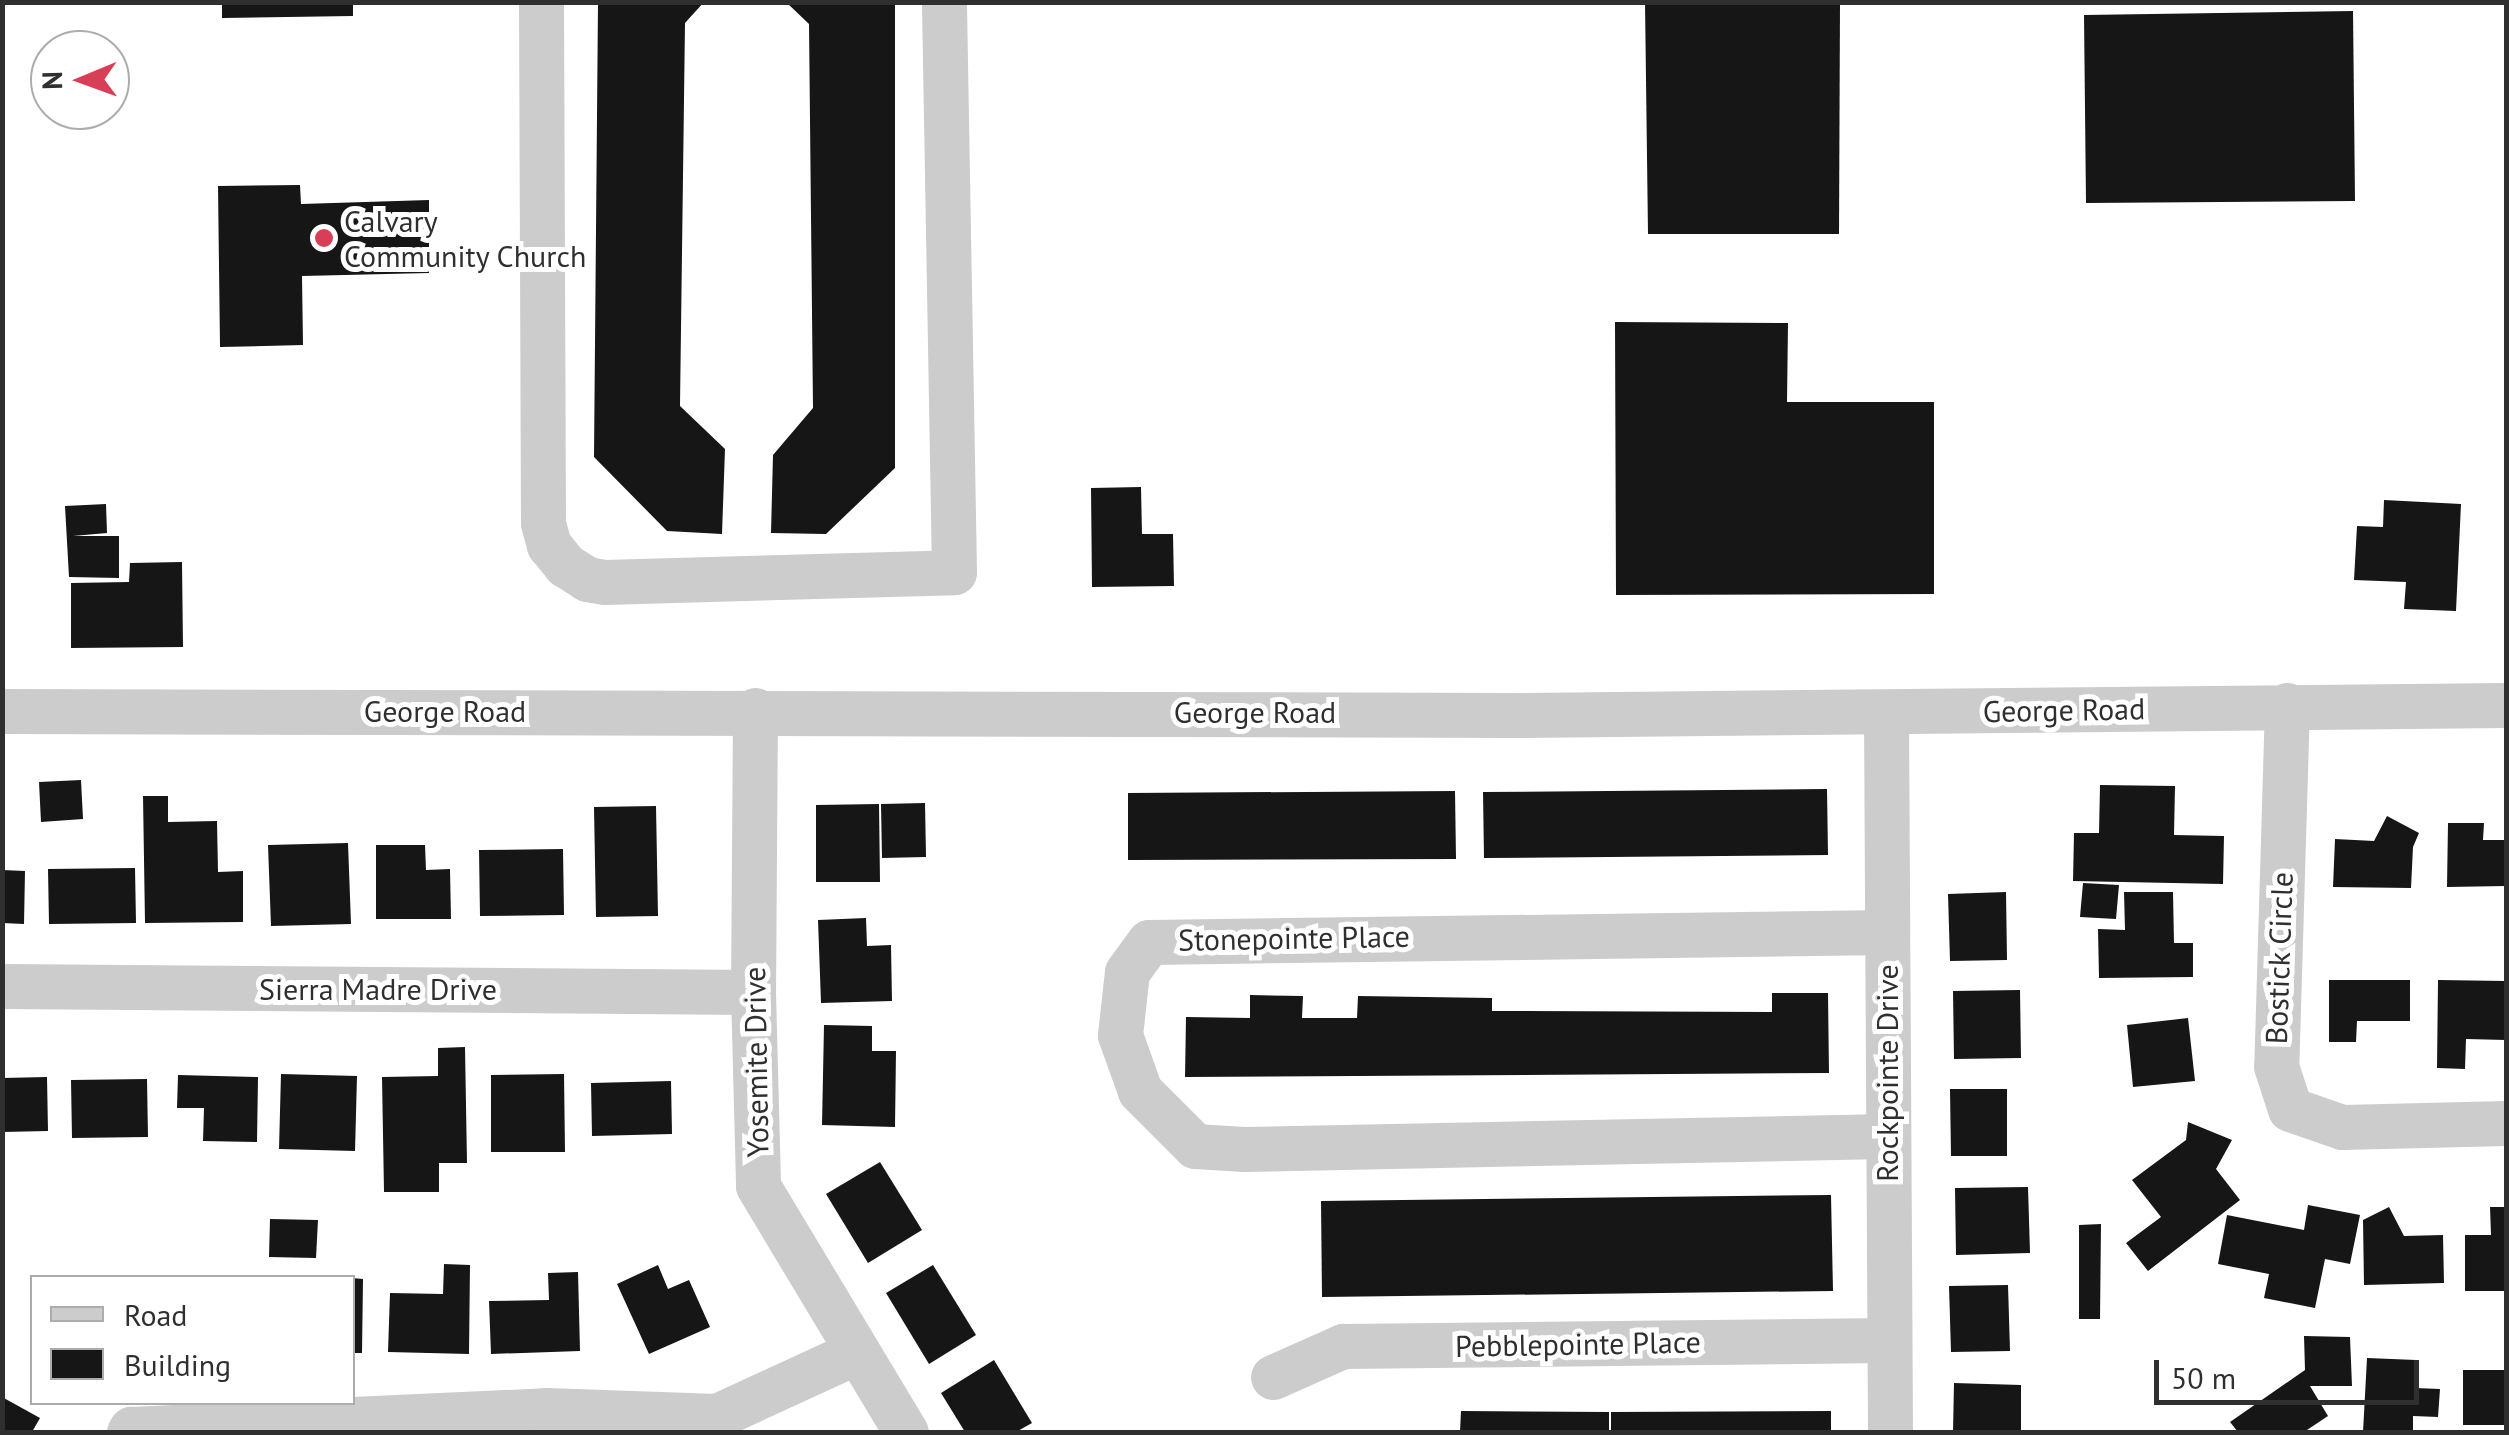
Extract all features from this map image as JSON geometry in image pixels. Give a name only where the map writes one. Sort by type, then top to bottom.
[{"type":"street","points":[[541,2],[543,523],[549,545],[566,565],[587,579],[604,582],[954,572],[944,2]]},
{"type":"street","name":"George Road","points":[[2,711],[1886,714],[2287,705],[2506,705]]},
{"type":"street","name":"Bostick Circle","points":[[2287,705],[2276,1066],[2290,1110],[2342,1127],[2506,1122]]},
{"type":"street","name":"Yosemite Drive","points":[[755,710],[753,992],[758,1186],[906,1432]]},
{"type":"street","name":"Rockpointe Drive","points":[[1886,714],[1890,1432]]},
{"type":"street","name":"Stonepointe Place","points":[[1886,1136],[1244,1149],[1195,1146],[1140,1090],[1120,1035],[1126,972],[1150,942],[1887,932]]},
{"type":"street","name":"Sierra Madre Drive","points":[[2,986],[753,992]]},
{"type":"street","name":"Pebblepointe Place","points":[[1274,1377],[1343,1346],[1888,1340]]},
{"type":"street","points":[[129,1432],[130,1428],[717,1416],[856,1352]]},
{"type":"building","points":[[222,2],[353,2],[353,16],[222,18]]},
{"type":"building","points":[[598,2],[704,2],[685,23],[680,406],[725,449],[722,534],[667,531],[594,457]]},
{"type":"building","points":[[786,2],[895,2],[895,468],[826,534],[771,533],[773,455],[813,408],[809,24]]},
{"type":"building","points":[[1645,2],[1840,2],[1839,234],[1648,234]]},
{"type":"building","points":[[2353,11],[2355,201],[2086,203],[2084,15]]},
{"type":"building","name":"Calvary Community Church","points":[[300,185],[301,204],[429,200],[429,273],[302,276],[303,345],[220,347],[218,186]]},
{"type":"building","points":[[1615,322],[1788,323],[1787,402],[1934,402],[1934,594],[1616,595]]},
{"type":"building","points":[[1141,487],[1142,534],[1173,534],[1174,586],[1092,587],[1091,488]]},
{"type":"building","points":[[2384,500],[2461,504],[2456,611],[2404,609],[2406,582],[2354,580],[2357,526],[2383,527]]},
{"type":"building","points":[[106,504],[107,533],[73,536],[119,536],[119,578],[69,577],[65,506]]},
{"type":"building","points":[[182,562],[183,647],[71,648],[71,583],[129,582],[130,563]]},
{"type":"building","points":[[81,780],[83,819],[41,822],[39,782]]},
{"type":"building","points":[[2100,785],[2175,786],[2174,835],[2224,836],[2223,884],[2073,881],[2074,833],[2099,833]]},
{"type":"building","points":[[1827,789],[1828,855],[1484,858],[1483,792]]},
{"type":"building","points":[[1455,791],[1456,859],[1128,860],[1128,793]]},
{"type":"building","points":[[143,796],[168,796],[168,822],[217,821],[218,872],[243,871],[243,922],[145,923]]},
{"type":"building","points":[[925,803],[926,857],[882,858],[881,804]]},
{"type":"building","points":[[879,804],[880,882],[816,882],[816,805]]},
{"type":"building","points":[[656,806],[658,916],[596,917],[594,807]]},
{"type":"building","points":[[2387,816],[2419,833],[2413,847],[2411,888],[2333,887],[2335,839],[2374,841]]},
{"type":"building","points":[[2448,823],[2484,823],[2483,840],[2506,840],[2506,886],[2447,887]]},
{"type":"building","points":[[348,843],[351,924],[271,926],[268,845]]},
{"type":"building","points":[[376,845],[425,845],[426,870],[450,869],[451,919],[376,919]]},
{"type":"building","points":[[563,849],[564,915],[480,916],[479,850]]},
{"type":"building","points":[[135,868],[136,923],[49,924],[48,869]]},
{"type":"building","points":[[2,870],[25,871],[24,924],[2,923]]},
{"type":"building","points":[[2083,883],[2119,885],[2116,919],[2080,917]]},
{"type":"building","points":[[2006,892],[2007,960],[1950,961],[1948,894]]},
{"type":"building","points":[[2124,892],[2173,892],[2174,943],[2193,943],[2193,977],[2099,978],[2098,929],[2125,930]]},
{"type":"building","points":[[866,918],[867,946],[891,945],[892,1001],[821,1003],[818,920]]},
{"type":"building","points":[[2329,980],[2410,980],[2410,1021],[2357,1021],[2356,1042],[2329,1042]]},
{"type":"building","points":[[2438,980],[2506,981],[2506,1040],[2466,1039],[2465,1069],[2437,1068]]},
{"type":"building","points":[[2020,990],[2021,1058],[1954,1059],[1953,991]]},
{"type":"building","points":[[1772,993],[1828,993],[1829,1073],[1185,1077],[1186,1017],[1250,1018],[1250,995],[1303,996],[1302,1018],[1357,1018],[1358,996],[1492,998],[1492,1011],[1772,1012]]},
{"type":"building","points":[[2188,1018],[2195,1081],[2133,1087],[2127,1025]]},
{"type":"building","points":[[824,1025],[872,1026],[872,1051],[896,1051],[895,1127],[822,1125]]},
{"type":"building","points":[[465,1047],[467,1163],[439,1163],[439,1192],[384,1192],[382,1077],[438,1076],[438,1048]]},
{"type":"building","points":[[281,1074],[357,1076],[355,1151],[279,1149]]},
{"type":"building","points":[[564,1074],[565,1152],[491,1152],[491,1075]]},
{"type":"building","points":[[178,1075],[258,1077],[257,1142],[203,1141],[204,1108],[177,1108]]},
{"type":"building","points":[[47,1077],[48,1131],[2,1132],[2,1078]]},
{"type":"building","points":[[147,1079],[148,1137],[72,1138],[71,1080]]},
{"type":"building","points":[[671,1081],[672,1134],[592,1136],[591,1083]]},
{"type":"building","points":[[1950,1089],[2007,1089],[2007,1156],[1951,1156]]},
{"type":"building","points":[[2188,1122],[2232,1140],[2216,1169],[2240,1200],[2148,1271],[2126,1243],[2161,1217],[2132,1180],[2186,1140]]},
{"type":"building","points":[[880,1162],[922,1230],[868,1263],[826,1194]]},
{"type":"building","points":[[2028,1187],[2030,1253],[1956,1255],[1955,1188]]},
{"type":"building","points":[[1831,1195],[1833,1291],[1322,1297],[1321,1201]]},
{"type":"building","points":[[2308,1205],[2360,1215],[2350,1264],[2325,1259],[2315,1308],[2264,1298],[2269,1274],[2218,1264],[2227,1215],[2304,1230]]},
{"type":"building","points":[[2389,1207],[2404,1236],[2443,1235],[2444,1283],[2364,1285],[2363,1220]]},
{"type":"building","points":[[2490,1207],[2506,1207],[2506,1291],[2465,1291],[2465,1235],[2491,1235]]},
{"type":"building","points":[[270,1219],[318,1220],[316,1258],[269,1257]]},
{"type":"building","points":[[2101,1224],[2100,1319],[2079,1319],[2079,1225]]},
{"type":"building","points":[[444,1264],[470,1265],[469,1354],[388,1352],[390,1293],[443,1294]]},
{"type":"building","points":[[658,1265],[668,1289],[689,1280],[710,1327],[649,1354],[617,1284]]},
{"type":"building","points":[[933,1265],[976,1335],[929,1364],[886,1293]]},
{"type":"building","points":[[578,1272],[580,1351],[491,1354],[489,1301],[549,1300],[548,1273]]},
{"type":"building","points":[[355,1278],[363,1279],[362,1353],[355,1353]]},
{"type":"building","points":[[2008,1285],[2010,1351],[1951,1352],[1949,1286]]},
{"type":"building","points":[[2304,1336],[2350,1337],[2352,1386],[2310,1386],[2328,1416],[2304,1432],[2238,1432],[2230,1422],[2305,1370]]},
{"type":"building","points":[[2367,1358],[2416,1360],[2415,1388],[2440,1389],[2438,1417],[2413,1416],[2413,1432],[2363,1432]]},
{"type":"building","points":[[994,1360],[1032,1423],[1016,1432],[965,1432],[941,1393]]},
{"type":"building","points":[[2463,1370],[2506,1370],[2506,1425],[2463,1425]]},
{"type":"building","points":[[1954,1383],[2021,1385],[2021,1432],[1953,1432]]},
{"type":"building","points":[[2,1397],[40,1418],[32,1432],[2,1432]]},
{"type":"building","points":[[1461,1411],[1609,1412],[1609,1432],[1460,1432]]},
{"type":"building","points":[[1831,1411],[1831,1432],[1611,1432],[1611,1412]]},
{"type":"place","name":"Calvary Community Church","points":[[324,238]]}]
